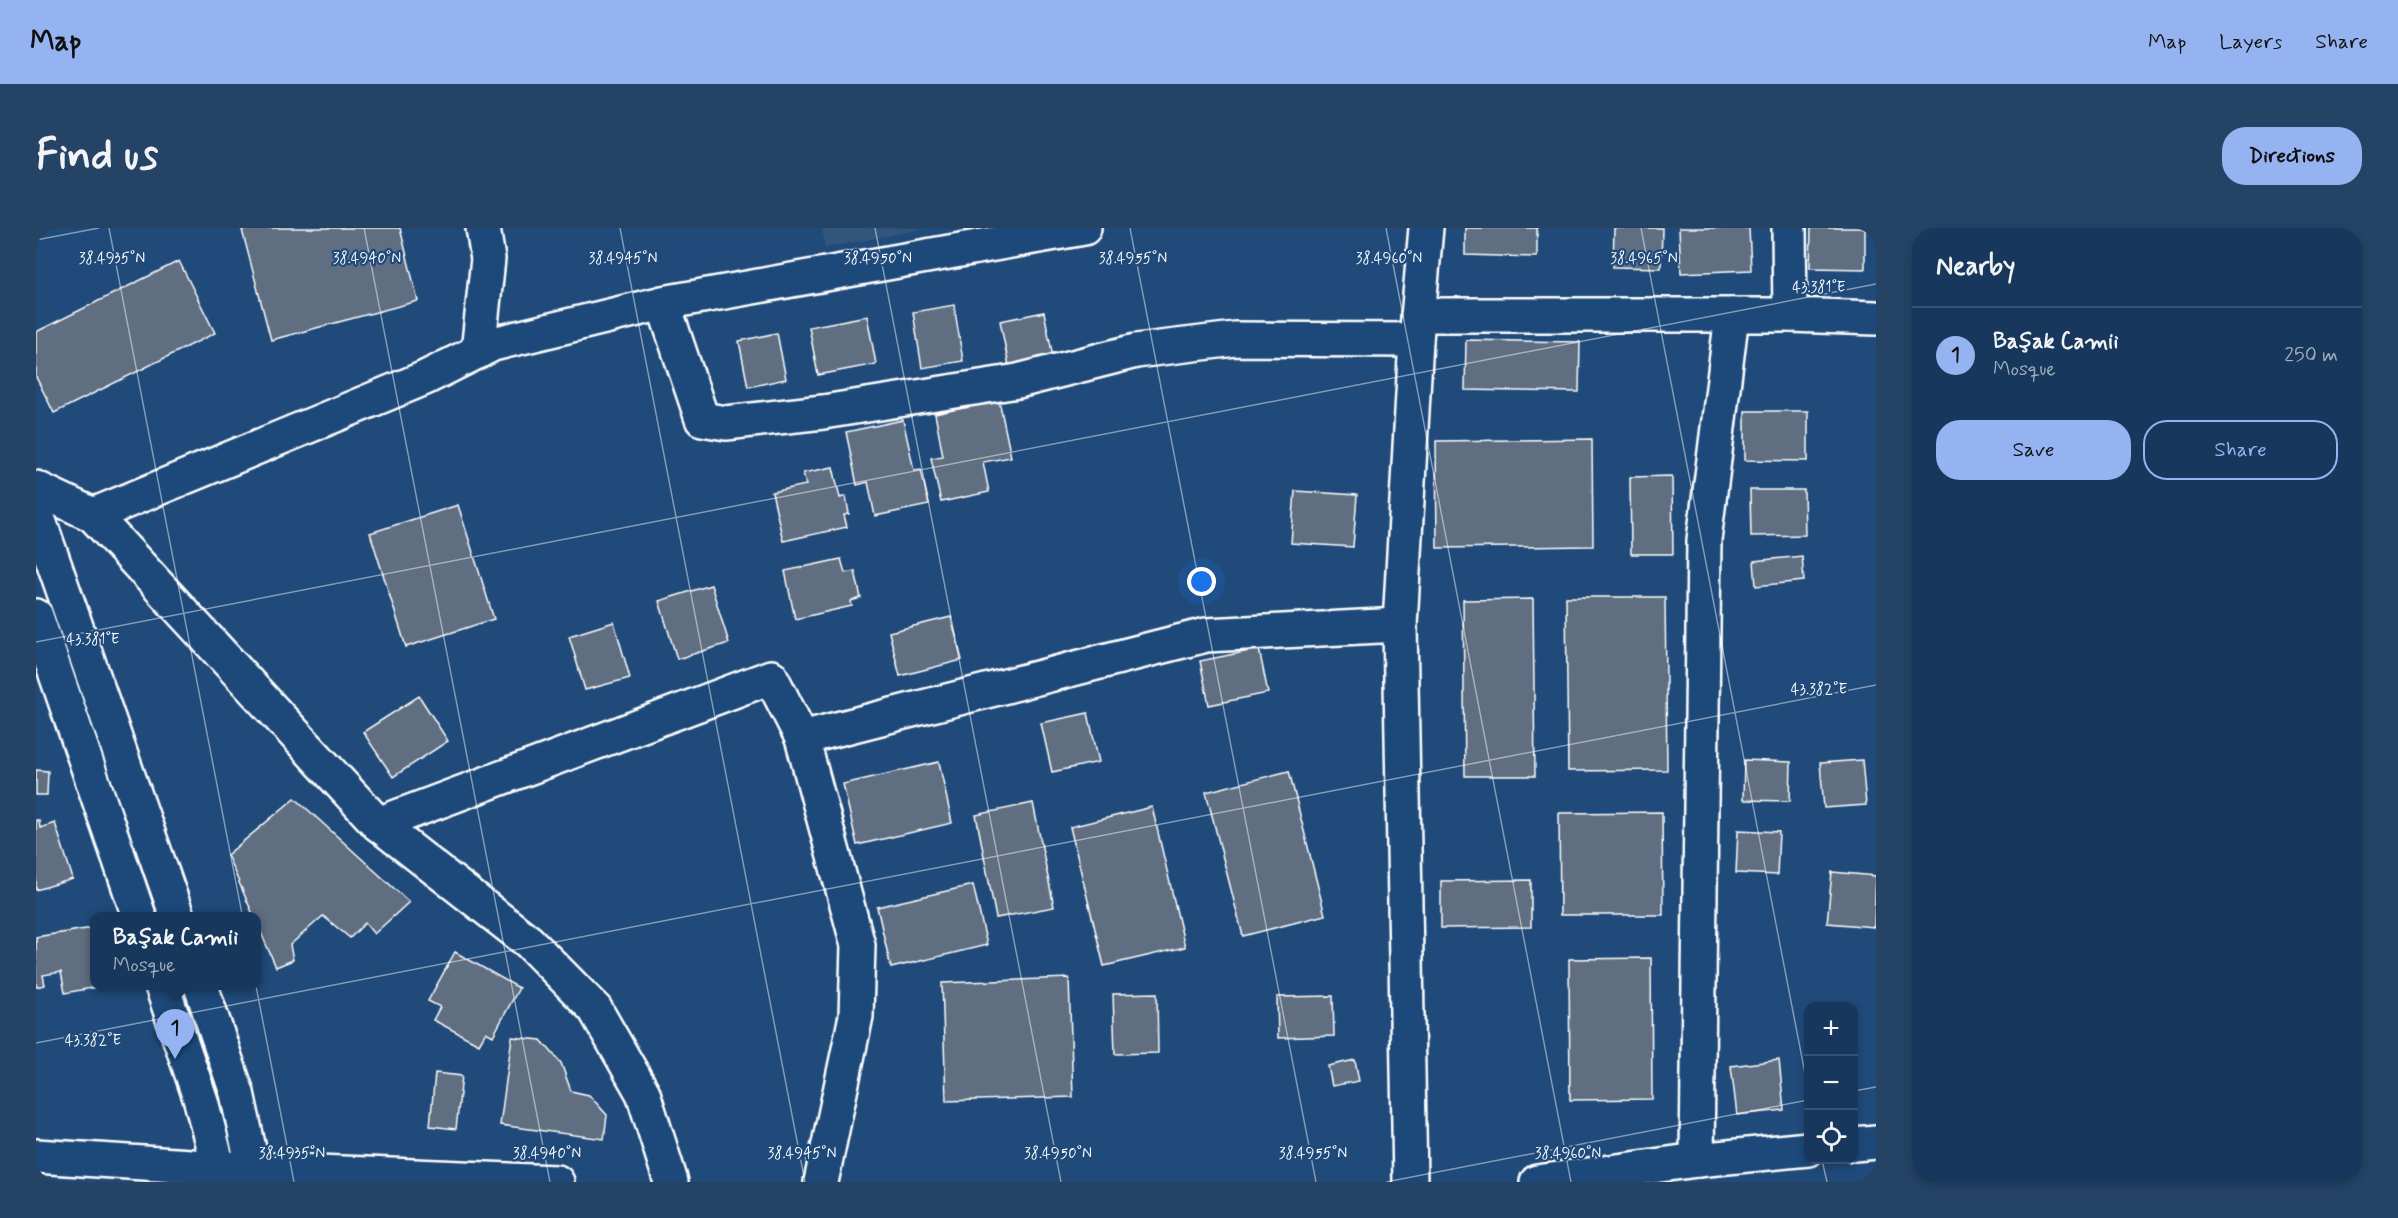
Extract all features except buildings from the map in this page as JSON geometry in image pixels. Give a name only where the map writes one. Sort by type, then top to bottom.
[{"type":"street","points":[[478,352],[488,259],[483,228]]},
{"type":"street","points":[[93,515],[425,378],[493,344],[663,303],[1084,228]]},
{"type":"street","points":[[1410,1182],[1400,625],[1417,328],[1426,228]]},
{"type":"street","points":[[1789,228],[1790,315]]},
{"type":"street","points":[[663,303],[702,419],[726,423],[823,412],[1018,381],[1136,351],[1235,339],[1417,328],[1732,315],[1876,318]]},
{"type":"street","points":[[1697,1160],[1704,540],[1732,315]]},
{"type":"street","points":[[36,488],[93,515],[378,824],[529,942],[595,1010],[643,1093],[671,1182]]},
{"type":"street","points":[[36,512],[176,912]]},
{"type":"street","points":[[36,616],[51,700],[137,912]]},
{"type":"street","points":[[802,738],[1206,635],[1400,625]]},
{"type":"street","points":[[378,824],[771,676],[802,738],[858,945],[856,1016],[821,1182]]},
{"type":"street","points":[[51,700],[100,691]]},
{"type":"street","points":[[163,990],[222,1175]]},
{"type":"street","points":[[202,990],[237,1094],[255,1176]]},
{"type":"street","points":[[1858,1144],[1876,1142]]},
{"type":"street","points":[[1537,1182],[1586,1179],[1697,1160],[1804,1149]]},
{"type":"street","points":[[36,1156],[222,1175],[557,1182]]},
{"type":"shaded area","points":[[822,228],[928,228],[825,248]]},
{"type":"place","name":"Başak Camii","points":[[175,1059]]}]
